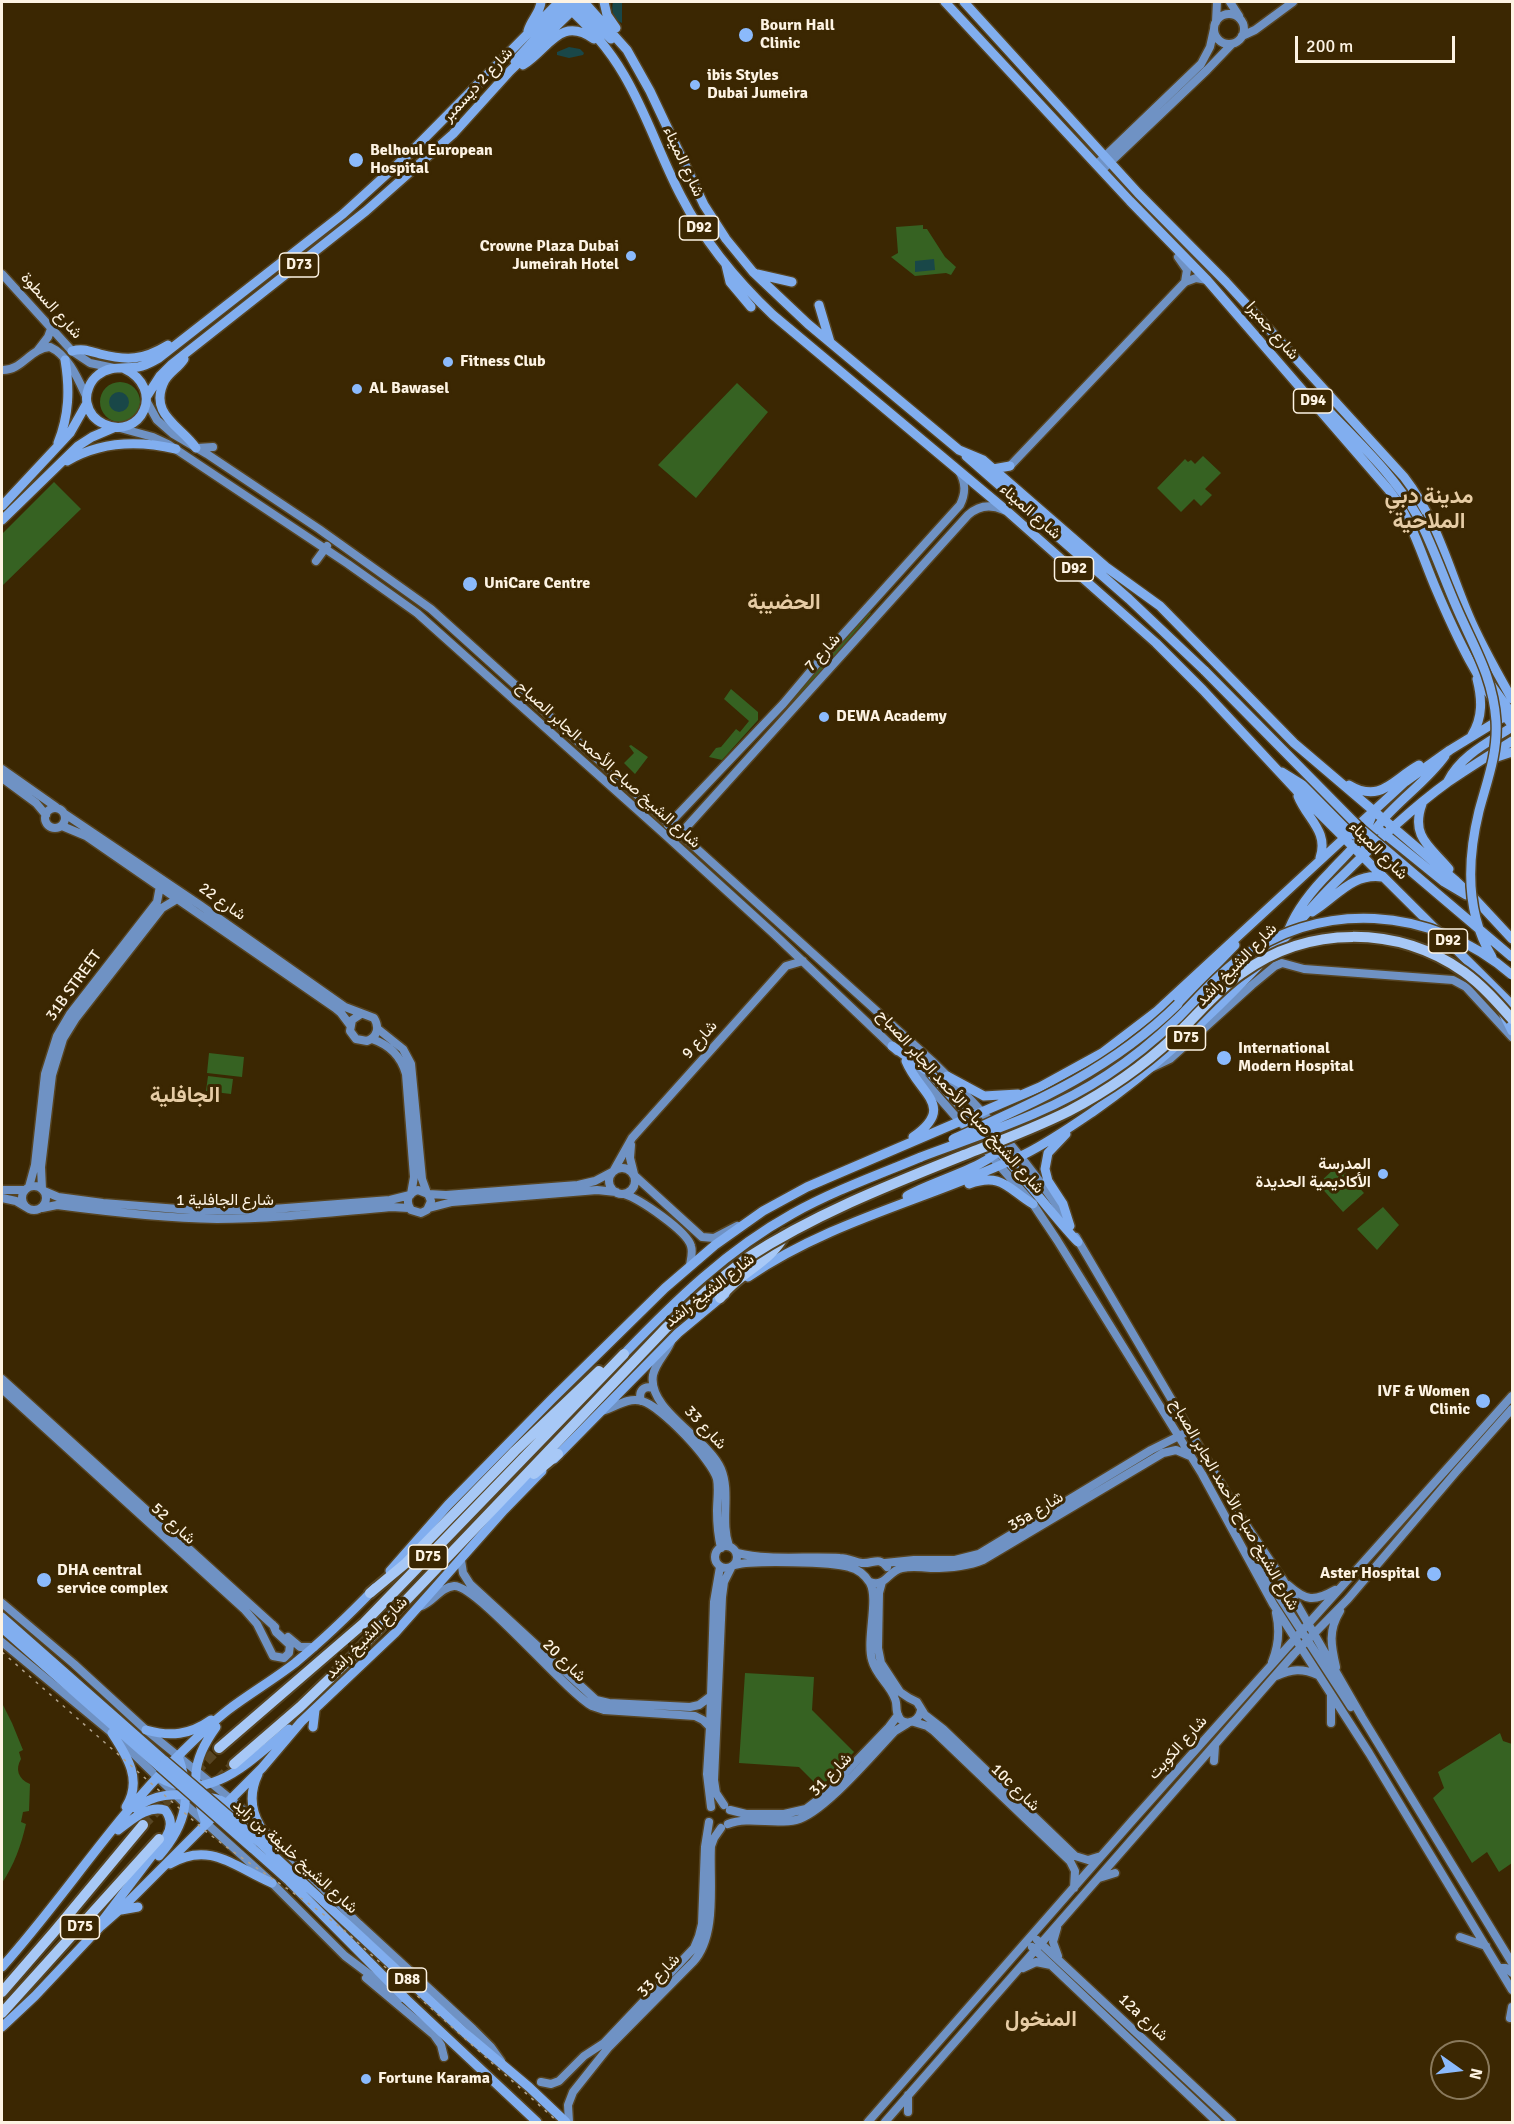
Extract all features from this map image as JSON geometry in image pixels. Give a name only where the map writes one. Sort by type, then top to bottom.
[{"type":"highway","name":"شارع الشيخ راشد","points":[[234,1764],[300,1707],[352,1657],[632,1363],[697,1299],[747,1258],[785,1234],[861,1197],[1024,1131],[1080,1105],[1153,1056],[1243,972],[1273,954],[1304,943],[1333,938],[1367,937],[1390,940],[1421,949],[1442,958],[1472,978],[1512,1019]]},
{"type":"highway","points":[[720,1298],[740,1277],[777,1247],[785,1234]]},
{"type":"highway","name":"شارع الشيخ راشد","points":[[219,1748],[364,1623],[624,1354]]},
{"type":"highway","points":[[370,1593],[406,1563],[576,1391],[624,1354]]},
{"type":"highway","points":[[499,1503],[558,1454]]},
{"type":"highway","name":"D75","points":[[2,1992],[48,1940],[142,1825]]},
{"type":"highway","name":"D75","points":[[2,2013],[159,1839]]},
{"type":"main road","points":[[527,34],[542,2]]},
{"type":"main road","points":[[604,2],[607,15],[635,54],[636,66]]},
{"type":"main road","name":"شارع جميرا","points":[[945,2],[1207,280],[1399,503],[1415,534],[1444,608],[1473,665]]},
{"type":"main road","name":"شارع جميرا","points":[[964,2],[1107,159],[1250,308],[1411,486],[1435,528],[1469,616],[1512,699]]},
{"type":"main road","name":"شارع 2 ديسمبر","points":[[119,368],[138,367],[152,362],[343,214],[426,138],[527,34],[572,6]]},
{"type":"main road","name":"شارع 2 ديسمبر","points":[[147,399],[160,376],[344,230],[453,134],[572,6]]},
{"type":"main road","name":"شارع الميناء","points":[[572,6],[627,50],[705,205],[726,239],[753,272],[830,342],[959,450],[980,458],[1115,574],[1153,600],[1289,738],[1383,820],[1386,834],[1456,882],[1512,939]]},
{"type":"main road","name":"شارع الميناء","points":[[572,6],[605,46],[632,90],[690,213],[726,266],[773,315],[1007,511],[1161,648],[1276,770],[1347,835],[1362,857],[1512,1005]]},
{"type":"main road","points":[[510,71],[529,62],[559,34],[568,30],[584,32],[605,46]]},
{"type":"main road","points":[[422,161],[419,154],[428,143],[426,138]]},
{"type":"main road","points":[[400,180],[400,174],[411,163],[408,155]]},
{"type":"main road","points":[[726,266],[730,282],[752,307]]},
{"type":"main road","points":[[753,272],[792,282]]},
{"type":"main road","points":[[819,305],[830,342]]},
{"type":"main road","points":[[72,351],[85,349],[107,355],[141,358],[186,335]]},
{"type":"main road","points":[[189,352],[165,381],[161,404],[168,421],[188,436],[196,448]]},
{"type":"main road","points":[[56,449],[67,413],[69,388],[65,360]]},
{"type":"main road","points":[[2,506],[76,426],[87,400],[90,383],[99,373],[119,368],[136,376],[142,382],[147,399],[144,411],[138,419],[85,441],[2,520]]},
{"type":"main road","points":[[1287,372],[1305,386],[1385,469],[1406,496],[1418,517],[1460,616],[1479,653],[1493,694],[1496,723],[1494,754],[1470,860],[1470,888],[1474,915],[1483,941],[1492,959],[1512,981]]},
{"type":"main road","points":[[87,400],[96,419],[117,428]]},
{"type":"main road","points":[[57,466],[82,453],[117,444],[147,443],[176,449]]},
{"type":"main road","points":[[959,450],[1142,610],[1360,828],[1512,957]]},
{"type":"main road","points":[[993,469],[1010,466],[1007,482]]},
{"type":"main road","points":[[2,492],[19,489]]},
{"type":"main road","points":[[1073,550],[1095,562],[1128,587],[1153,600]]},
{"type":"main road","points":[[1447,783],[1466,757],[1512,726],[1511,715],[1484,676],[1473,665]]},
{"type":"main road","points":[[1472,736],[1481,709],[1473,665]]},
{"type":"main road","points":[[1362,857],[1373,811],[1434,760],[1511,715]]},
{"type":"main road","name":"شارع الشيخ راشد","points":[[2,2027],[262,1768],[302,1722],[370,1659],[504,1510],[673,1338],[720,1298],[769,1264],[806,1243],[843,1225],[1015,1159],[1074,1124],[1151,1068],[1226,999],[1386,834],[1447,783],[1512,741]]},
{"type":"main road","points":[[1368,826],[1383,820],[1428,778],[1449,750]]},
{"type":"main road","points":[[1477,763],[1512,752]]},
{"type":"main road","points":[[1324,769],[1356,789],[1371,792],[1387,788],[1413,769],[1434,760]]},
{"type":"main road","points":[[1276,770],[1298,781],[1347,835],[1365,839]]},
{"type":"main road","points":[[1296,790],[1302,804],[1322,834],[1323,848],[1319,860]]},
{"type":"main road","points":[[1422,803],[1418,820],[1422,837],[1428,848],[1449,869],[1456,882]]},
{"type":"main road","points":[[1368,826],[1386,834],[1444,882],[1474,898]]},
{"type":"main road","name":"شارع الشيخ راشد","points":[[2,1967],[39,1924],[106,1838],[178,1756],[228,1710],[264,1687],[314,1647],[370,1593],[487,1464],[620,1331],[690,1265],[768,1208],[807,1187],[1023,1094],[1102,1053],[1139,1026],[1347,835],[1368,826]]},
{"type":"main road","points":[[1286,937],[1304,901],[1330,871],[1365,839],[1386,834]]},
{"type":"main road","points":[[1304,916],[1322,906],[1351,882],[1367,876],[1382,877]]},
{"type":"main road","points":[[624,1354],[682,1295],[738,1247],[806,1206],[921,1157],[1027,1118],[1092,1085],[1154,1039],[1211,983],[1242,957],[1264,943],[1297,929],[1320,923],[1356,918],[1404,921],[1461,940],[1493,959],[1512,975]]},
{"type":"main road","points":[[921,1157],[1089,1074],[1139,1039],[1178,1004],[1224,957],[1253,922]]},
{"type":"main road","points":[[1494,986],[1502,1012],[1512,1031]]},
{"type":"main road","points":[[892,1046],[930,1073],[970,1117],[978,1133]]},
{"type":"main road","points":[[905,1145],[926,1128],[933,1111],[930,1096],[913,1075],[906,1061]]},
{"type":"main road","points":[[978,1133],[990,1121],[1048,1092],[1071,1071]]},
{"type":"main road","points":[[947,1076],[984,1096],[1023,1094]]},
{"type":"main road","points":[[960,1121],[1015,1159],[1056,1218],[1078,1242]]},
{"type":"main road","points":[[1070,1226],[1063,1204],[1047,1177],[1045,1165],[1050,1150],[1074,1124]]},
{"type":"main road","points":[[895,1205],[919,1189],[999,1148]]},
{"type":"main road","points":[[940,1189],[960,1188],[981,1180],[992,1179],[1005,1184],[1033,1204]]},
{"type":"main road","name":"شارع الشيخ خليفة بن زايد","points":[[2,1617],[568,2122]]},
{"type":"main road","name":"شارع الشيخ خليفة بن زايد","points":[[2,1628],[271,1864],[310,1894],[407,2000],[537,2122]]},
{"type":"main road","points":[[146,1730],[161,1734],[181,1734],[196,1729],[228,1710]]},
{"type":"main road","points":[[206,1824],[197,1792],[196,1770],[203,1745],[228,1710]]},
{"type":"main road","points":[[313,1727],[315,1710]]},
{"type":"main road","points":[[124,1817],[148,1800],[197,1792],[211,1782],[238,1770],[302,1722]]},
{"type":"main road","points":[[106,1838],[130,1801],[134,1781],[131,1765],[112,1733]]},
{"type":"main road","points":[[134,1879],[148,1869],[172,1840],[182,1821],[185,1795],[184,1770],[178,1756]]},
{"type":"main road","points":[[260,1826],[254,1812],[252,1795],[255,1781],[262,1768]]},
{"type":"main road","points":[[158,1777],[185,1795]]},
{"type":"main road","points":[[197,1792],[228,1801],[270,1842],[282,1849]]},
{"type":"main road","points":[[101,1926],[106,1914],[169,1834],[171,1823],[167,1812],[157,1809],[147,1811],[106,1838]]},
{"type":"main road","points":[[158,1872],[185,1857],[205,1854],[228,1860],[272,1883]]},
{"type":"main road","points":[[118,1911],[138,1907]]},
{"type":"main road","points":[[2,2034],[26,2009],[32,1998]]},
{"type":"street","points":[[1099,167],[1201,64],[1208,53],[1215,25],[1217,2]]},
{"type":"street","points":[[1230,2],[1242,21],[1242,36]]},
{"type":"street","points":[[1107,159],[1207,70],[1232,44],[1293,2]]},
{"type":"street","points":[[1232,44],[1220,40],[1215,25],[1219,18],[1233,14],[1242,21],[1262,23]]},
{"type":"street","points":[[1167,239],[1172,250],[1186,267],[1185,282]]},
{"type":"street","name":"شارع السطوة","points":[[2,274],[72,351],[90,363],[119,368]]},
{"type":"street","points":[[1185,282],[1196,278],[1207,280]]},
{"type":"street","name":"شارع الميناء","points":[[1010,466],[1185,282]]},
{"type":"street","points":[[2,370],[19,366],[38,350],[48,337],[51,328]]},
{"type":"street","name":"شارع السطوة","points":[[38,350],[46,347],[53,348],[65,360],[75,373],[87,400]]},
{"type":"street","name":"شارع الشيخ صباح الأحمد الجابر الصباح","points":[[147,399],[162,425],[319,529],[431,609],[947,1076],[990,1121],[999,1148],[999,1166],[1033,1204],[1057,1240],[1178,1435],[1273,1604],[1338,1676],[1512,1963]]},
{"type":"street","name":"شارع الشيخ صباح الأحمد الجابر الصباح","points":[[117,428],[153,437],[176,449],[325,548],[348,569],[402,602],[424,625],[662,832],[789,948],[892,1046],[960,1121]]},
{"type":"street","points":[[196,448],[213,447]]},
{"type":"street","name":"شارع 7","points":[[662,832],[760,728],[960,506],[965,490],[959,471]]},
{"type":"street","points":[[210,472],[215,486]]},
{"type":"street","name":"شارع 7","points":[[673,842],[972,511],[989,506],[1007,511]]},
{"type":"street","points":[[319,519],[319,529]]},
{"type":"street","points":[[316,561],[325,548],[333,545],[359,561],[367,562]]},
{"type":"street","points":[[888,603],[890,596],[900,583],[899,573]]},
{"type":"street","points":[[548,705],[549,715]]},
{"type":"street","points":[[750,757],[749,747],[760,728]]},
{"type":"street","points":[[584,763],[584,774]]},
{"type":"street","points":[[2,769],[62,809],[65,821],[62,826],[55,828],[46,822],[46,815],[49,809],[56,807]]},
{"type":"street","points":[[2,778],[36,803],[46,815]]},
{"type":"street","name":"شارع 22","points":[[65,814],[345,1007],[361,1014]]},
{"type":"street","name":"شارع 22","points":[[62,826],[86,836],[160,886],[341,1012],[350,1025]]},
{"type":"street","name":"31B STREET","points":[[27,1189],[34,1165],[45,1074],[57,1036],[70,1014],[157,902],[160,886]]},
{"type":"street","name":"31B STREET","points":[[43,1190],[41,1167],[52,1075],[63,1040],[76,1018],[162,908],[177,899]]},
{"type":"street","points":[[789,948],[786,966],[802,961]]},
{"type":"street","points":[[1151,1068],[1170,1059],[1275,966],[1282,963],[1304,969],[1453,980],[1466,987],[1512,1037]]},
{"type":"street","name":"شارع 9","points":[[613,1171],[632,1138],[786,966]]},
{"type":"street","points":[[429,1208],[431,1201],[422,1179],[411,1064],[403,1049],[378,1029],[374,1018],[361,1014],[356,1016],[350,1025],[352,1036],[362,1041],[372,1039],[392,1049],[403,1064],[406,1074],[414,1177],[408,1202],[414,1212],[421,1213],[429,1208],[452,1202],[597,1190],[620,1193],[645,1203],[688,1239],[692,1250],[690,1265]]},
{"type":"street","points":[[372,1039],[378,1029]]},
{"type":"street","name":"شارع الشيخ صباح الأحمد الجابر الصباح","points":[[978,1133],[999,1148]]},
{"type":"street","points":[[620,1193],[634,1187],[630,1154],[637,1135]]},
{"type":"street","name":"شارع الشيخ صباح الأحمد الجابر الصباح","points":[[1015,1159],[1051,1197],[1070,1226],[1240,1516],[1283,1580],[1320,1676],[1331,1696],[1443,1873],[1512,1990]]},
{"type":"street","points":[[410,1195],[418,1190],[452,1195],[578,1185],[595,1181],[613,1171],[625,1168],[702,1237],[714,1238],[731,1228],[741,1226]]},
{"type":"street","points":[[613,1171],[610,1183],[620,1193]]},
{"type":"street","points":[[2,1190],[27,1189],[35,1186],[43,1190],[46,1200],[42,1208],[34,1210],[16,1201],[2,1198]]},
{"type":"street","points":[[26,1207],[22,1198],[27,1189]]},
{"type":"street","name":"شارع الجافلية 1","points":[[43,1190],[58,1197],[103,1203],[202,1211],[260,1210],[390,1200],[410,1195]]},
{"type":"street","name":"شارع الجافلية 1","points":[[42,1208],[57,1204],[183,1218],[216,1219],[275,1217],[391,1207],[410,1208]]},
{"type":"street","points":[[1117,1337],[1130,1347],[1144,1369],[1154,1371]]},
{"type":"street","points":[[602,1411],[627,1401],[641,1401],[642,1389],[653,1388],[655,1370],[669,1349],[673,1338]]},
{"type":"street","name":"شارع 52","points":[[2,1379],[273,1625],[298,1646],[314,1647]]},
{"type":"street","name":"شارع 33","points":[[653,1388],[660,1403],[719,1465],[724,1481],[725,1547]]},
{"type":"street","name":"شارع 52","points":[[2,1389],[244,1609],[257,1624],[273,1656],[284,1658],[289,1653],[290,1645],[276,1632],[273,1625]]},
{"type":"street","name":"شارع الكويت","points":[[868,2122],[1035,1942],[1058,1924],[1267,1686],[1277,1681],[1304,1636],[1340,1587],[1430,1490],[1512,1396]]},
{"type":"street","name":"شارع 33","points":[[641,1401],[654,1407],[706,1459],[716,1477],[718,1529],[725,1547]]},
{"type":"street","name":"شارع الكويت","points":[[885,2122],[1015,1972],[1053,1918],[1056,1910],[1101,1856],[1269,1669],[1348,1599],[1512,1409]]},
{"type":"street","points":[[1476,1452],[1475,1444],[1495,1416]]},
{"type":"street","points":[[1159,1446],[1167,1434],[1169,1420]]},
{"type":"street","points":[[671,1436],[682,1433]]},
{"type":"street","points":[[1178,1435],[1185,1435],[1199,1456],[1207,1460]]},
{"type":"street","name":"35a شارع","points":[[885,1563],[955,1560],[979,1554],[1178,1435]]},
{"type":"street","name":"35a شارع","points":[[885,1579],[895,1570],[903,1567],[954,1568],[976,1563],[1017,1541],[1163,1453],[1176,1450],[1190,1456]]},
{"type":"street","points":[[1430,1490],[1431,1478]]},
{"type":"street","points":[[737,1553],[738,1560],[724,1582],[722,1597],[714,1780],[716,1793],[727,1807],[731,1819],[724,1826],[716,1827],[709,1822],[707,1814],[711,1807],[707,1779],[714,1602],[720,1567],[715,1557],[725,1547],[737,1553],[753,1556],[838,1558],[868,1563],[877,1560],[885,1563],[888,1568],[879,1593],[879,1658],[900,1692],[917,1702],[921,1710],[919,1717],[911,1722],[902,1720],[897,1712],[895,1698],[878,1674],[872,1660],[870,1649],[872,1595],[865,1568],[868,1563]]},
{"type":"street","name":"شارع 20","points":[[461,1560],[463,1573],[470,1584],[592,1698],[604,1702],[690,1707],[699,1705],[711,1696]]},
{"type":"street","points":[[720,1567],[748,1562],[837,1564],[852,1567],[876,1584],[885,1579]]},
{"type":"street","points":[[1250,1563],[1265,1575],[1346,1701],[1362,1717]]},
{"type":"street","points":[[1283,1580],[1300,1595],[1310,1599],[1321,1597],[1340,1587]]},
{"type":"street","name":"شارع 20","points":[[419,1607],[427,1604],[449,1587],[463,1588],[483,1603],[588,1704],[604,1710],[695,1716],[710,1727]]},
{"type":"street","points":[[1338,1676],[1331,1645],[1331,1632],[1337,1616],[1348,1599]]},
{"type":"street","points":[[2,1603],[146,1730],[211,1782],[228,1801],[260,1826],[359,1924],[491,2047],[504,2067]]},
{"type":"street","points":[[1269,1669],[1278,1639],[1278,1622],[1273,1604]]},
{"type":"street","points":[[2,1642],[112,1733],[174,1794]]},
{"type":"street","points":[[1277,1681],[1286,1671],[1306,1670],[1320,1676]]},
{"type":"street","points":[[1331,1696],[1331,1723]]},
{"type":"street","points":[[897,1712],[902,1700],[909,1698]]},
{"type":"street","name":"10c شارع","points":[[921,1710],[1079,1858]]},
{"type":"street","name":"شارع 31","points":[[727,1807],[746,1814],[784,1814],[806,1809],[819,1799],[889,1727],[897,1712]]},
{"type":"street","name":"شارع 31","points":[[724,1826],[744,1821],[792,1821],[810,1815],[821,1808],[898,1728],[911,1722]]},
{"type":"street","name":"10c شارع","points":[[911,1722],[927,1726],[934,1731],[1070,1861],[1074,1868]]},
{"type":"street","points":[[1214,1761],[1215,1746]]},
{"type":"street","points":[[185,1795],[206,1824],[272,1883],[360,1972],[434,2036],[441,2045],[444,2057]]},
{"type":"street","points":[[711,1807],[719,1804],[727,1807]]},
{"type":"street","points":[[1101,1874],[1107,1862],[1134,1829],[1132,1821]]},
{"type":"street","name":"شارع 33","points":[[541,2082],[551,2084],[559,2081],[584,2056],[604,2043],[694,1948],[702,1924],[705,1847],[709,1822]]},
{"type":"street","name":"شارع 33","points":[[568,2122],[568,2105],[573,2092],[608,2048],[693,1962],[704,1946],[708,1927],[711,1846],[714,1838],[724,1826]]},
{"type":"street","points":[[1079,1858],[1093,1860],[1101,1856]]},
{"type":"street","points":[[1074,1868],[1080,1870],[1084,1868],[1079,1858]]},
{"type":"street","points":[[1074,1868],[1076,1877],[1074,1889]]},
{"type":"street","points":[[1101,1874],[1115,1873]]},
{"type":"street","points":[[1443,1873],[1452,1880],[1465,1898],[1474,1899]]},
{"type":"street","points":[[359,1924],[371,1926]]},
{"type":"street","points":[[1015,1972],[1036,1962],[1055,1962],[1053,1942],[1058,1924]]},
{"type":"street","points":[[1460,1937],[1486,1946]]},
{"type":"street","name":"12a شارع","points":[[1035,1942],[1217,2122]]},
{"type":"street","name":"12a شارع","points":[[1055,1962],[1232,2122]]},
{"type":"street","points":[[354,1964],[407,2000]]},
{"type":"street","points":[[1499,1968],[1506,1968],[1512,1973]]},
{"type":"street","points":[[1510,2018],[1512,2007]]},
{"type":"street","points":[[908,2095],[908,2112]]},
{"type":"green space","points":[[923,225],[923,229],[927,229],[945,257],[956,267],[951,275],[946,273],[915,276],[891,257],[898,253],[896,227]]},
{"type":"green space","points":[[120,382],[134,388],[140,402],[134,416],[120,422],[106,416],[100,402],[106,388]]},
{"type":"green space","points":[[737,383],[768,412],[696,498],[658,465]]},
{"type":"green space","points":[[1203,456],[1221,473],[1205,489],[1212,495],[1201,506],[1194,499],[1181,512],[1157,488],[1185,459],[1195,464]]},
{"type":"green space","points":[[54,482],[81,509],[2,586],[2,534]]},
{"type":"green space","points":[[868,611],[871,613],[792,706],[787,704]]},
{"type":"green space","points":[[731,689],[758,712],[758,720],[722,760],[709,757],[736,729],[740,732],[749,721],[724,699]]},
{"type":"green space","points":[[631,745],[648,757],[635,774],[624,763],[634,753],[629,746]]},
{"type":"green space","points":[[209,1053],[244,1057],[242,1077],[207,1073]]},
{"type":"green space","points":[[208,1076],[233,1079],[231,1094],[206,1091]]},
{"type":"green space","points":[[1335,1168],[1340,1174],[1344,1171],[1364,1193],[1343,1212],[1318,1184]]},
{"type":"green space","points":[[1383,1207],[1399,1225],[1377,1250],[1357,1229]]},
{"type":"green space","points":[[745,1673],[814,1677],[812,1710],[854,1752],[820,1788],[799,1767],[739,1763]]},
{"type":"green space","points":[[2,1703],[23,1750],[19,1752],[21,1759],[18,1766],[19,1773],[30,1784],[29,1811],[23,1812],[21,1822],[26,1824],[22,1840],[14,1862],[2,1883]]},
{"type":"green space","points":[[1500,1733],[1503,1741],[1512,1744],[1512,1863],[1499,1872],[1487,1852],[1472,1863],[1433,1798],[1444,1788],[1438,1772]]},
{"type":"water","points":[[613,2],[622,2],[622,23],[613,15]]},
{"type":"water","points":[[569,47],[580,49],[584,53],[569,58],[557,55],[557,52]]},
{"type":"water","points":[[934,259],[935,270],[915,272],[915,261]]},
{"type":"water","points":[[115,392],[123,392],[129,398],[129,406],[123,412],[115,412],[109,406],[109,398]]},
{"type":"tunnel","points":[[143,1825],[219,1748]]},
{"type":"tunnel","points":[[197,1801],[234,1764]]},
{"type":"railway","points":[[2,1652],[204,1830],[346,1932],[558,2122]]},
{"type":"place","name":"Bourn Hall Clinic","points":[[746,35]]},
{"type":"place","name":"ibis Styles Dubai Jumeira","points":[[695,85]]},
{"type":"place","name":"Belhoul European Hospital","points":[[356,160]]},
{"type":"place","name":"Crowne Plaza Dubai Jumeirah Hotel","points":[[631,256]]},
{"type":"place","name":"Fitness Club","points":[[448,362]]},
{"type":"place","name":"AL Bawasel","points":[[357,389]]},
{"type":"place","name":"UniCare Centre","points":[[470,584]]},
{"type":"place","name":"DEWA Academy","points":[[824,717]]},
{"type":"place","name":"International Modern Hospital","points":[[1224,1058]]},
{"type":"place","name":"المدرسة الأكاديمية الحديدة","points":[[1383,1174]]},
{"type":"place","name":"IVF & Women Clinic","points":[[1483,1401]]},
{"type":"place","name":"Aster Hospital","points":[[1434,1574]]},
{"type":"place","name":"DHA central service complex","points":[[44,1580]]},
{"type":"place","name":"Fortune Karama","points":[[366,2079]]},
{"type":"district","name":"مدينة دبي الملاحية","points":[[1429,510]]},
{"type":"district","name":"الحضيبة","points":[[784,603]]},
{"type":"district","name":"الجافلية","points":[[185,1096]]},
{"type":"district","name":"المنخول","points":[[1041,2020]]}]
